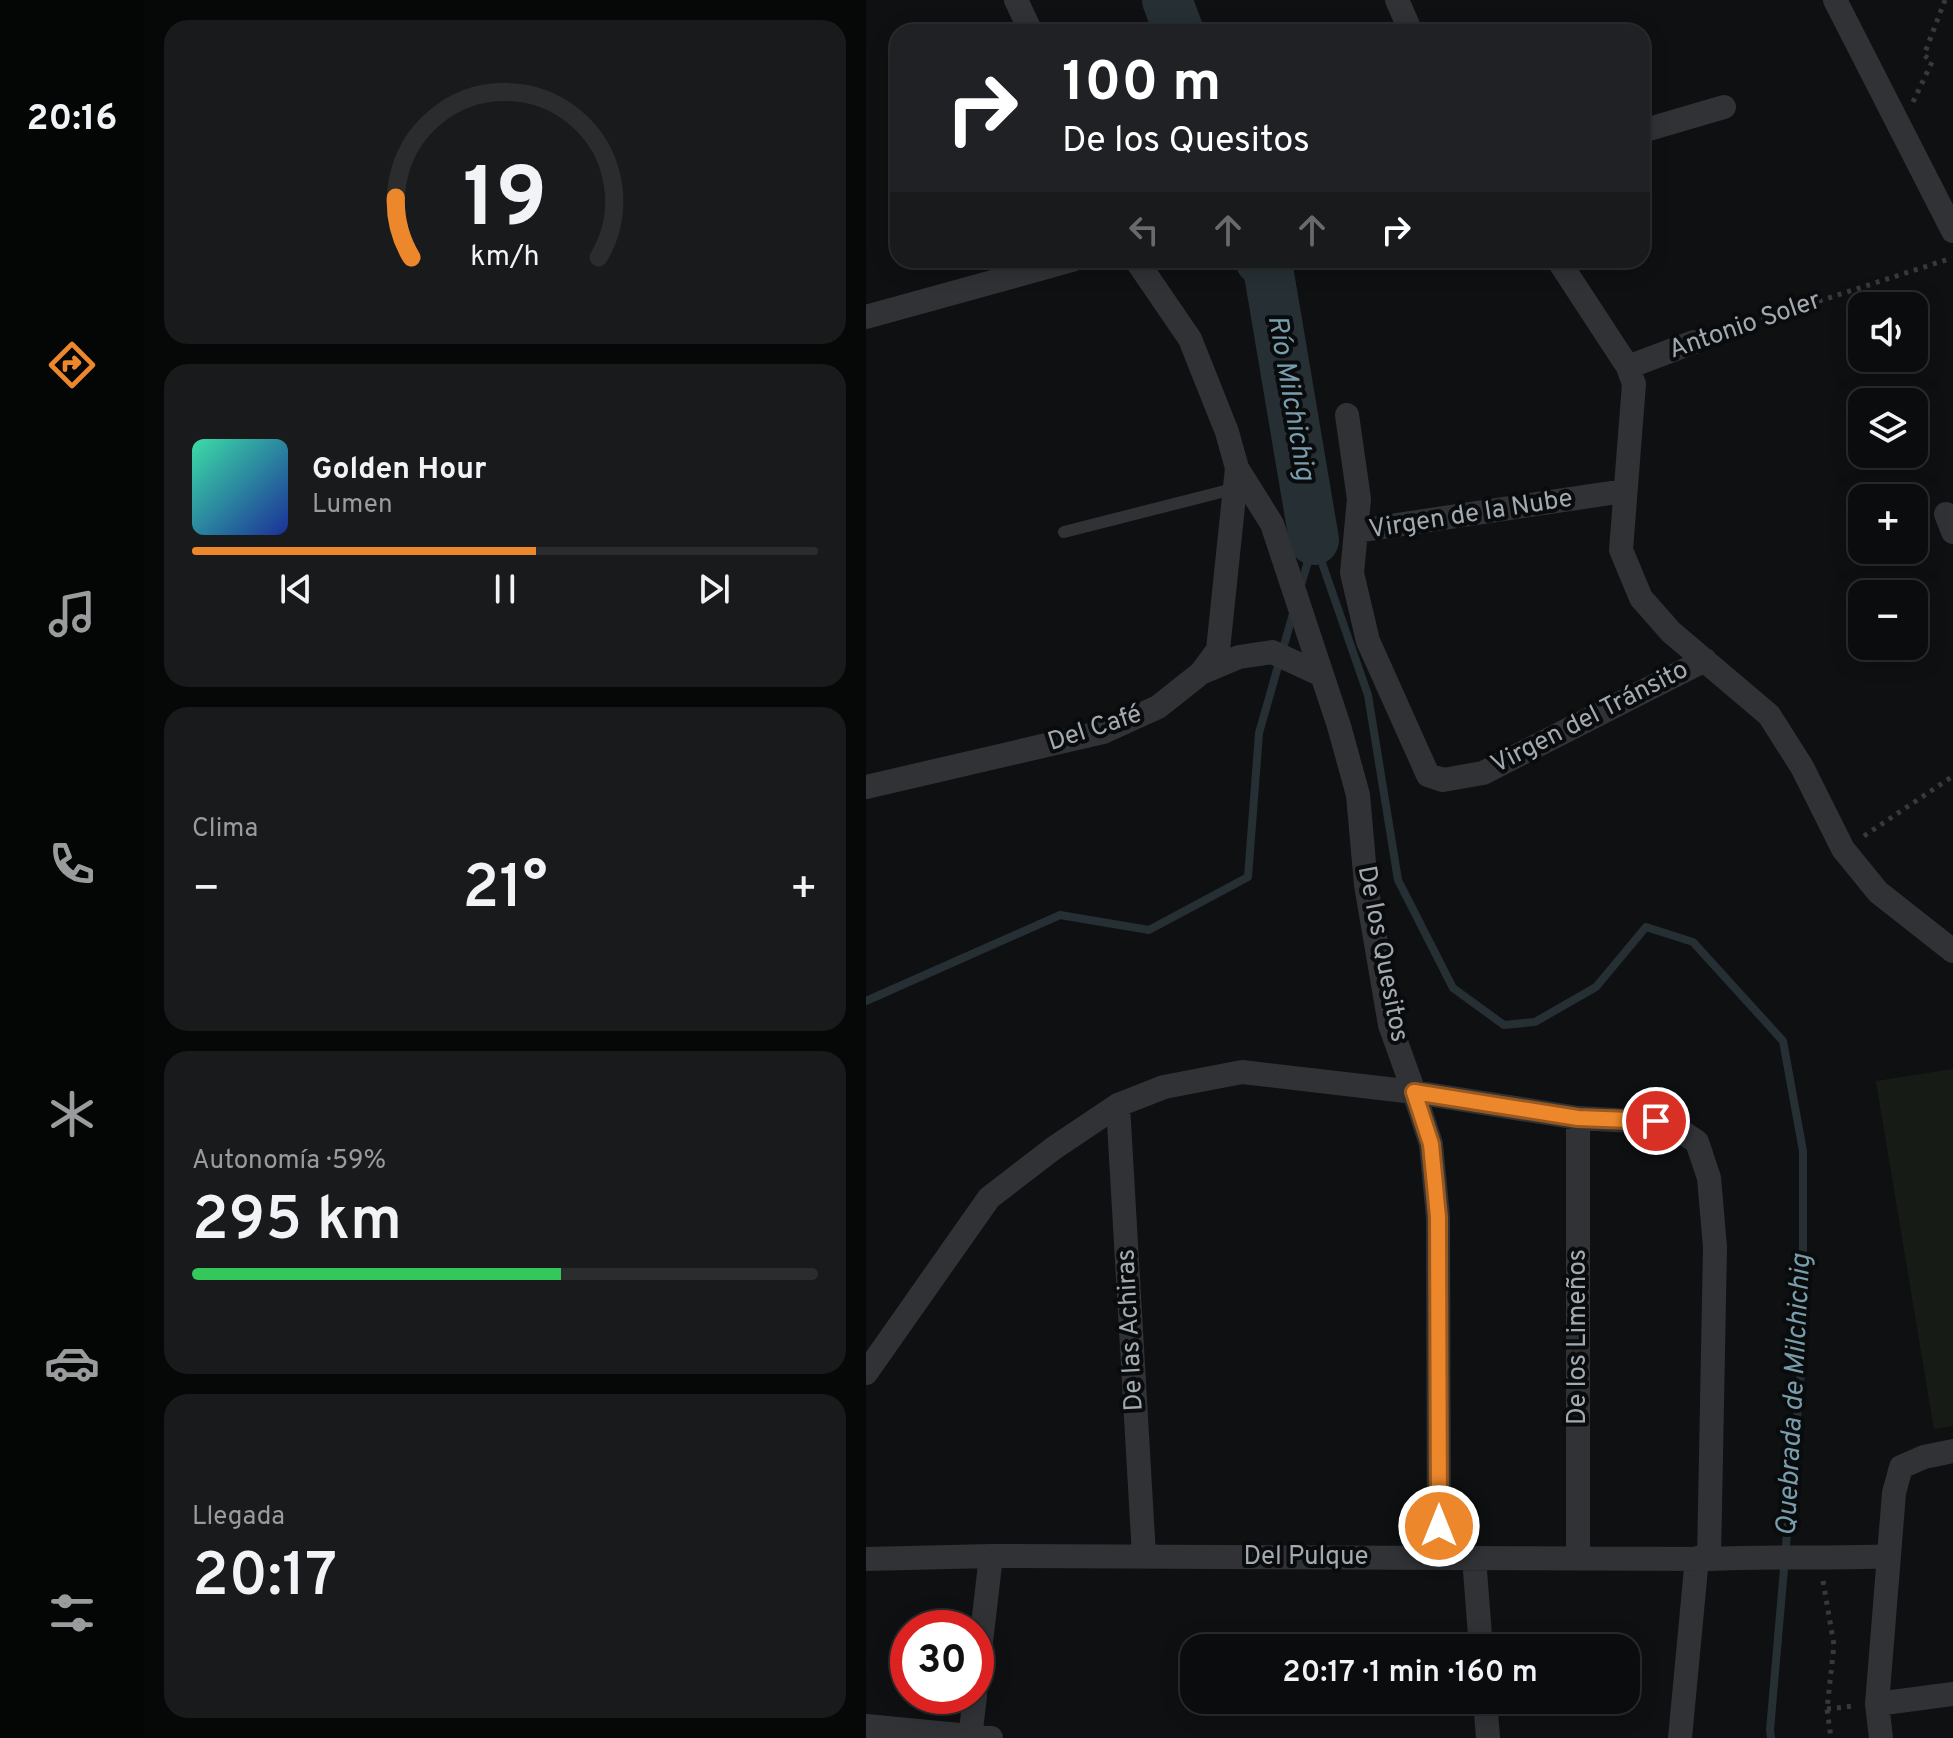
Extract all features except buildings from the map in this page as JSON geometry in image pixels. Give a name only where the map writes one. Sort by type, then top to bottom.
[{"type":"street","points":[[1016,0],[1027,24]]},
{"type":"street","points":[[1397,0],[1408,24]]},
{"type":"street","points":[[1835,0],[1953,231]]},
{"type":"street","points":[[1650,129],[1724,107]]},
{"type":"street","points":[[866,317],[1043,268]]},
{"type":"street","name":"Del Café","points":[[866,787],[1103,732],[1158,707],[1201,673],[1218,650],[1235,479],[1227,432],[1190,339],[1141,268]]},
{"type":"street","points":[[1563,268],[1628,367],[1634,384],[1621,550],[1641,598],[1671,632],[1769,715],[1802,767],[1843,849],[1878,892],[1953,951]]},
{"type":"street","name":"Antonio Soler","points":[[1628,367],[1694,342]]},
{"type":"street","points":[[1347,415],[1359,499],[1357,531]]},
{"type":"street","name":"Del Café","points":[[1235,479],[1272,524],[1310,640]]},
{"type":"street","name":"Virgen de la Nube","points":[[1428,775],[1368,641],[1352,573],[1357,531],[1624,491]]},
{"type":"street","name":"De los Quesitos","points":[[1310,640],[1358,795],[1366,885],[1390,1025],[1431,1144],[1438,1217],[1439,1557]]},
{"type":"street","points":[[1201,673],[1239,657],[1272,652],[1322,675]]},
{"type":"street","name":"Virgen del Tránsito","points":[[1428,775],[1443,780],[1483,773],[1705,660]]},
{"type":"street","points":[[866,1373],[989,1198],[1054,1148],[1118,1105],[1164,1087],[1242,1072],[1414,1092],[1578,1118],[1669,1123],[1697,1142],[1709,1178],[1715,1247],[1703,1558],[1680,1738]]},
{"type":"street","name":"De las Achiras","points":[[1118,1105],[1144,1556]]},
{"type":"street","name":"De los Limeños","points":[[1578,1118],[1578,1557]]},
{"type":"street","points":[[1881,1738],[1877,1704],[1894,1493],[1901,1467],[1924,1457],[1953,1451]]},
{"type":"street","points":[[985,1610],[991,1556]]},
{"type":"street","name":"Del Pulque","points":[[866,1559],[1144,1556],[1812,1559],[1889,1556]]},
{"type":"street","points":[[1474,1558],[1480,1634]]},
{"type":"street","points":[[1877,1704],[1953,1694]]},
{"type":"street","points":[[866,1726],[977,1737],[976,1714]]},
{"type":"street","points":[[1486,1714],[1488,1738]]},
{"type":"lane","points":[[1064,532],[1235,479]]},
{"type":"path","points":[[1901,129],[1932,62],[1924,55],[1945,0]]},
{"type":"path","name":"Antonio Soler","points":[[1694,342],[1953,258]]},
{"type":"path","points":[[1843,849],[1953,776]]},
{"type":"path","points":[[1812,1559],[1834,1645],[1827,1709],[1831,1738]]},
{"type":"shaded area","points":[[1953,1069],[1953,1426],[1934,1429],[1876,1081]]},
{"type":"waterway","name":"Río Milchichig","points":[[1167,0],[1176,24]]},
{"type":"waterway","name":"Río Milchichig","points":[[1268,268],[1314,540]]},
{"type":"waterway","name":"Quebrada de Milchichig","points":[[1314,540],[1368,695],[1398,880],[1453,988],[1504,1025],[1535,1022],[1596,987],[1646,927],[1693,942],[1783,1041],[1803,1151],[1803,1350],[1771,1738]]},
{"type":"waterway","points":[[1300,589],[1314,540]]},
{"type":"waterway","points":[[866,1001],[1060,915],[1149,930],[1248,877],[1259,733],[1294,610]]},
{"type":"route","points":[[1439,1526],[1438,1217],[1431,1144],[1414,1092],[1578,1118],[1656,1121]]}]
